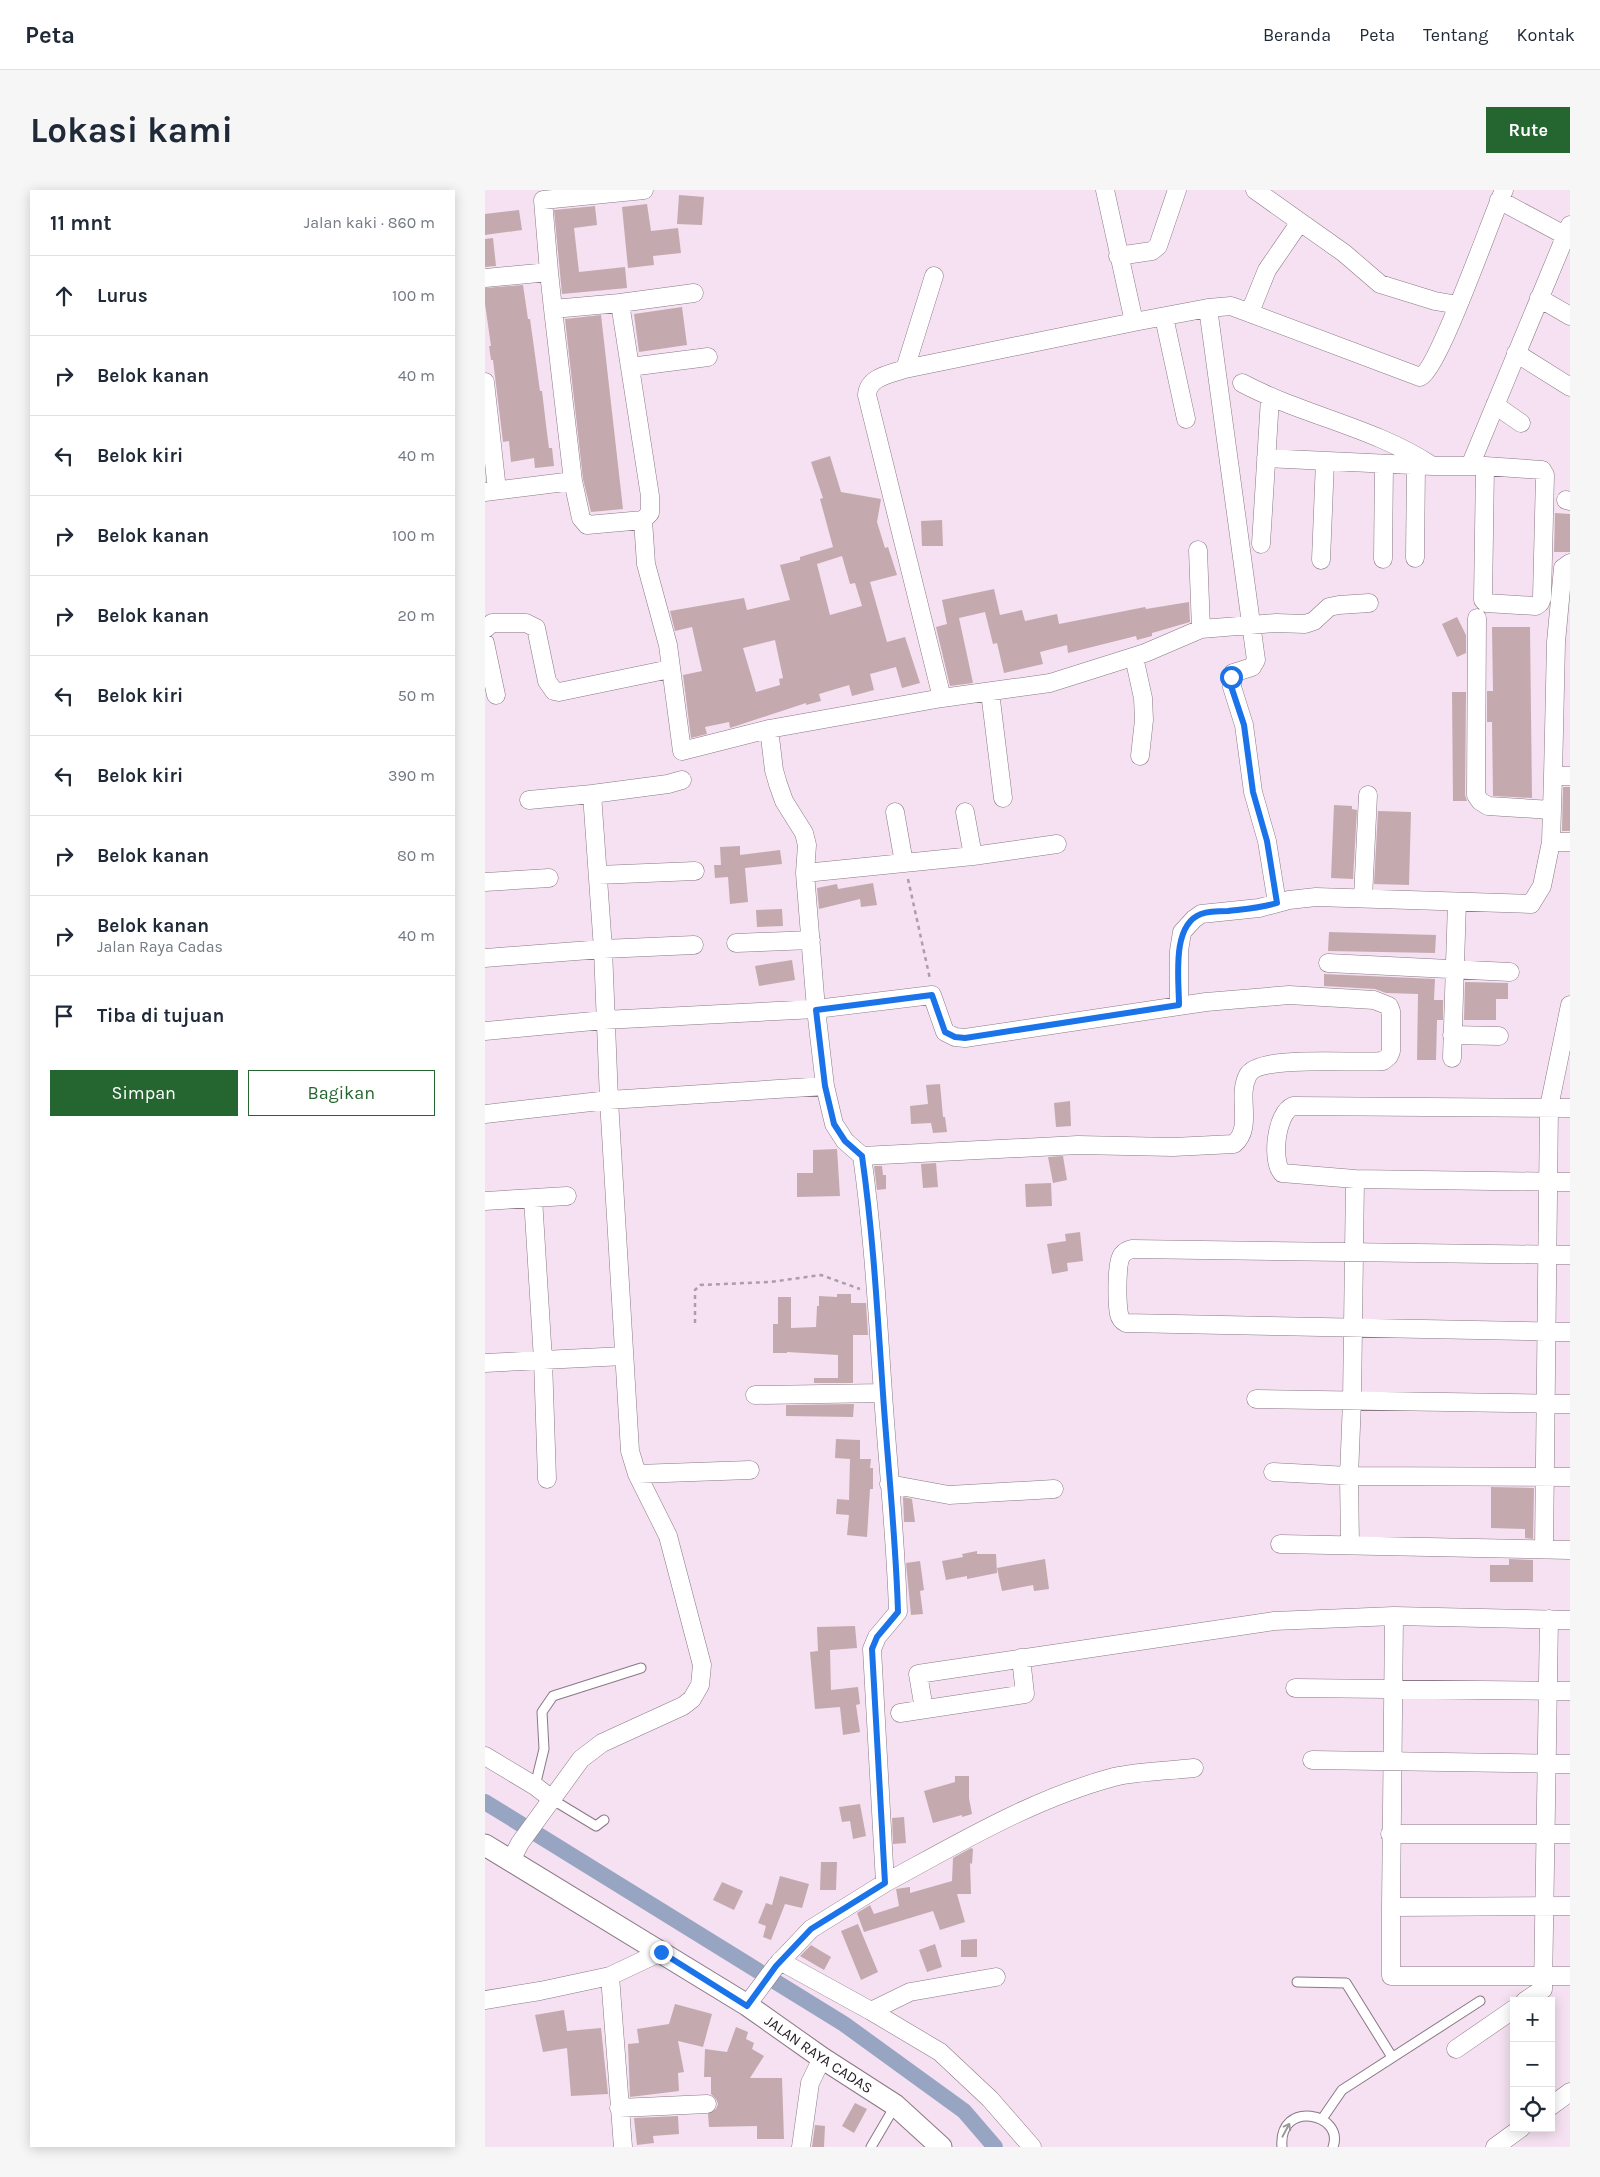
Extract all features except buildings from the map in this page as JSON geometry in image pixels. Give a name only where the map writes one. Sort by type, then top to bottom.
[{"type":"street","points":[[620,303],[649,496],[649,513],[643,520],[587,525],[581,518],[573,481],[542,195],[644,190]]},
{"type":"street","points":[[1105,190],[1134,322]]},
{"type":"street","points":[[1118,256],[1152,251],[1158,246],[1177,190]]},
{"type":"street","points":[[1255,190],[1344,253],[1386,287],[1458,305]]},
{"type":"street","points":[[943,698],[867,395],[868,388],[872,382],[905,370],[1134,322],[1208,308],[1231,306],[1420,377],[1428,370],[1458,305],[1501,195],[1568,232],[1495,405],[1477,466],[1483,600],[1486,603],[1538,605],[1542,598],[1544,472],[1539,469],[1477,466],[1325,462],[1266,458]]},
{"type":"street","points":[[1250,312],[1267,270],[1300,222]]},
{"type":"street","points":[[485,278],[549,272]]},
{"type":"street","points":[[905,370],[934,276]]},
{"type":"street","points":[[553,309],[620,303],[693,293]]},
{"type":"street","points":[[1539,298],[1570,316]]},
{"type":"street","points":[[1208,308],[1256,663],[1252,668],[1233,673],[1231,686],[1244,725],[1253,792],[1267,841],[1277,903]]},
{"type":"street","points":[[1164,317],[1186,419]]},
{"type":"street","points":[[1516,353],[1570,386]]},
{"type":"street","points":[[630,367],[707,357]]},
{"type":"street","points":[[485,382],[491,491],[573,481]]},
{"type":"street","points":[[1242,383],[1270,398],[1405,449],[1433,466]]},
{"type":"street","points":[[1261,544],[1270,398]]},
{"type":"street","points":[[1495,405],[1521,423]]},
{"type":"street","points":[[1321,560],[1325,462]]},
{"type":"street","points":[[1383,559],[1384,464]]},
{"type":"street","points":[[1415,464],[1415,558]]},
{"type":"street","points":[[643,520],[646,564],[668,645],[682,751],[769,729],[943,698],[1050,683],[1134,657],[1201,629],[1251,625],[1305,624],[1314,621],[1329,608],[1339,605],[1369,603]]},
{"type":"street","points":[[1198,550],[1201,629]]},
{"type":"street","points":[[1179,1005],[1179,951],[1183,932],[1187,925],[1201,914],[1259,908],[1316,897],[1531,904],[1542,886],[1551,842],[1552,810],[1561,776],[1563,568],[1570,564]]},
{"type":"street","points":[[1477,618],[1476,795],[1481,802],[1488,806],[1552,810]]},
{"type":"street","points":[[485,628],[492,623],[520,623],[530,624],[536,628],[547,682],[554,691],[559,692],[670,669]]},
{"type":"street","points":[[485,643],[496,695]]},
{"type":"street","points":[[1134,657],[1143,698],[1144,720],[1140,756]]},
{"type":"street","points":[[990,692],[1003,798]]},
{"type":"street","points":[[769,729],[774,770],[778,784],[784,802],[804,833],[807,845],[805,873],[816,1010],[825,1086],[834,1124],[845,1141],[862,1156],[870,1211],[889,1484],[897,1558],[898,1612],[877,1637],[872,1649],[885,1883]]},
{"type":"street","points":[[529,800],[592,794],[668,784],[682,780]]},
{"type":"street","points":[[515,1852],[581,1759],[602,1742],[683,1706],[700,1685],[702,1666],[668,1536],[637,1474],[630,1451],[609,1100],[603,949],[592,794]]},
{"type":"street","points":[[1363,898],[1369,795]]},
{"type":"street","points":[[895,812],[904,863]]},
{"type":"street","points":[[965,812],[973,856]]},
{"type":"street","points":[[1551,842],[1570,842]]},
{"type":"street","points":[[805,873],[973,856],[1057,844]]},
{"type":"street","points":[[598,875],[695,871]]},
{"type":"street","points":[[485,882],[549,878]]},
{"type":"street","points":[[1452,1058],[1457,902]]},
{"type":"street","points":[[735,943],[811,940]]},
{"type":"street","points":[[485,958],[603,949],[693,945]]},
{"type":"street","points":[[1328,963],[1511,972]]},
{"type":"street","points":[[485,1031],[605,1020],[816,1010],[932,995],[945,1032],[955,1037],[965,1038],[1179,1005],[1289,995],[1374,1000],[1389,1006],[1391,1012],[1391,1051],[1389,1056],[1383,1061],[1296,1061],[1258,1067],[1250,1072],[1245,1081],[1243,1132],[1234,1144],[1173,1147],[1078,1145],[862,1156]]},
{"type":"street","points":[[1544,1549],[1549,1107],[1570,1005]]},
{"type":"street","points":[[1453,1035],[1499,1036]]},
{"type":"street","points":[[485,1114],[609,1100],[825,1086]]},
{"type":"street","points":[[1570,1108],[1300,1106],[1289,1108],[1283,1116],[1276,1159],[1278,1169],[1282,1173],[1355,1179],[1570,1182]]},
{"type":"street","points":[[1350,1546],[1349,1476],[1353,1400],[1355,1179]]},
{"type":"street","points":[[485,1201],[567,1196]]},
{"type":"street","points":[[533,1198],[543,1360],[547,1479]]},
{"type":"street","points":[[1570,1255],[1132,1249],[1121,1256],[1119,1276],[1119,1313],[1123,1321],[1127,1323],[1570,1332]]},
{"type":"street","points":[[485,1364],[624,1356]]},
{"type":"street","points":[[755,1395],[883,1393]]},
{"type":"street","points":[[1256,1399],[1570,1404]]},
{"type":"street","points":[[637,1474],[750,1470]]},
{"type":"street","points":[[1273,1472],[1349,1476],[1570,1477]]},
{"type":"street","points":[[889,1484],[949,1495],[1054,1488]]},
{"type":"street","points":[[1280,1544],[1570,1550]]},
{"type":"street","points":[[1394,1616],[1390,1834],[1391,1976],[1570,1976]]},
{"type":"street","points":[[924,1709],[918,1674],[1274,1621],[1394,1616],[1570,1620]]},
{"type":"street","points":[[1531,1997],[1543,1989],[1549,1620]]},
{"type":"street","points":[[900,1712],[1025,1694],[1021,1658]]},
{"type":"street","points":[[1295,1688],[1570,1691]]},
{"type":"street","points":[[485,1756],[535,1786],[548,1806]]},
{"type":"street","points":[[1313,1760],[1570,1764]]},
{"type":"street","points":[[753,1998],[778,1963],[811,1929],[885,1883],[1003,1819],[1072,1790],[1117,1777],[1194,1768]]},
{"type":"street","points":[[1390,1834],[1570,1834]]},
{"type":"street","name":"JALAN RAYA CADAS","points":[[485,1845],[515,1852],[661,1952],[753,1998],[821,2058],[895,2105],[941,2147]]},
{"type":"street","points":[[1391,1907],[1570,1906]]},
{"type":"street","points":[[485,2000],[540,1992],[609,1976],[661,1952]]},
{"type":"street","points":[[778,1963],[871,2011],[940,2052],[990,2099],[1032,2147]]},
{"type":"street","points":[[609,1976],[623,2147]]},
{"type":"street","points":[[871,2011],[910,1992],[996,1977]]},
{"type":"street","points":[[1456,2049],[1510,2012]]},
{"type":"street","points":[[801,2147],[810,2083],[821,2058]]},
{"type":"street","points":[[1555,2103],[1570,2092]]},
{"type":"street","points":[[619,2108],[707,2104]]},
{"type":"street","points":[[1495,2147],[1516,2132]]},
{"type":"lane","points":[[535,1786],[544,1749],[542,1712],[553,1696],[641,1668]]},
{"type":"lane","points":[[548,1806],[595,1826],[605,1820]]},
{"type":"lane","points":[[1297,1982],[1346,1983],[1392,2057]]},
{"type":"lane","points":[[1322,2119],[1341,2090],[1481,2001]]},
{"type":"lane","points":[[871,2147],[895,2105]]},
{"type":"lane","points":[[1282,2147],[1283,2134],[1289,2123],[1299,2116],[1311,2115],[1322,2119],[1332,2130],[1335,2143],[1333,2147]]},
{"type":"path","points":[[904,863],[930,978],[932,995]]},
{"type":"path","points":[[695,1324],[695,1290],[700,1285],[770,1282],[821,1275],[838,1280],[854,1288],[876,1292]]},
{"type":"waterway","points":[[485,1802],[844,2024],[964,2111],[995,2147]]},
{"type":"route","points":[[661,1952],[747,2006],[776,1966],[811,1929],[885,1883],[872,1649],[877,1637],[898,1612],[897,1558],[889,1484],[870,1211],[862,1156],[845,1141],[834,1124],[825,1086],[816,1010],[932,995],[945,1032],[955,1037],[965,1038],[1179,1005],[1179,951],[1183,932],[1187,925],[1201,914],[1259,908],[1277,903],[1267,841],[1253,792],[1244,725],[1231,686],[1231,677]]}]
